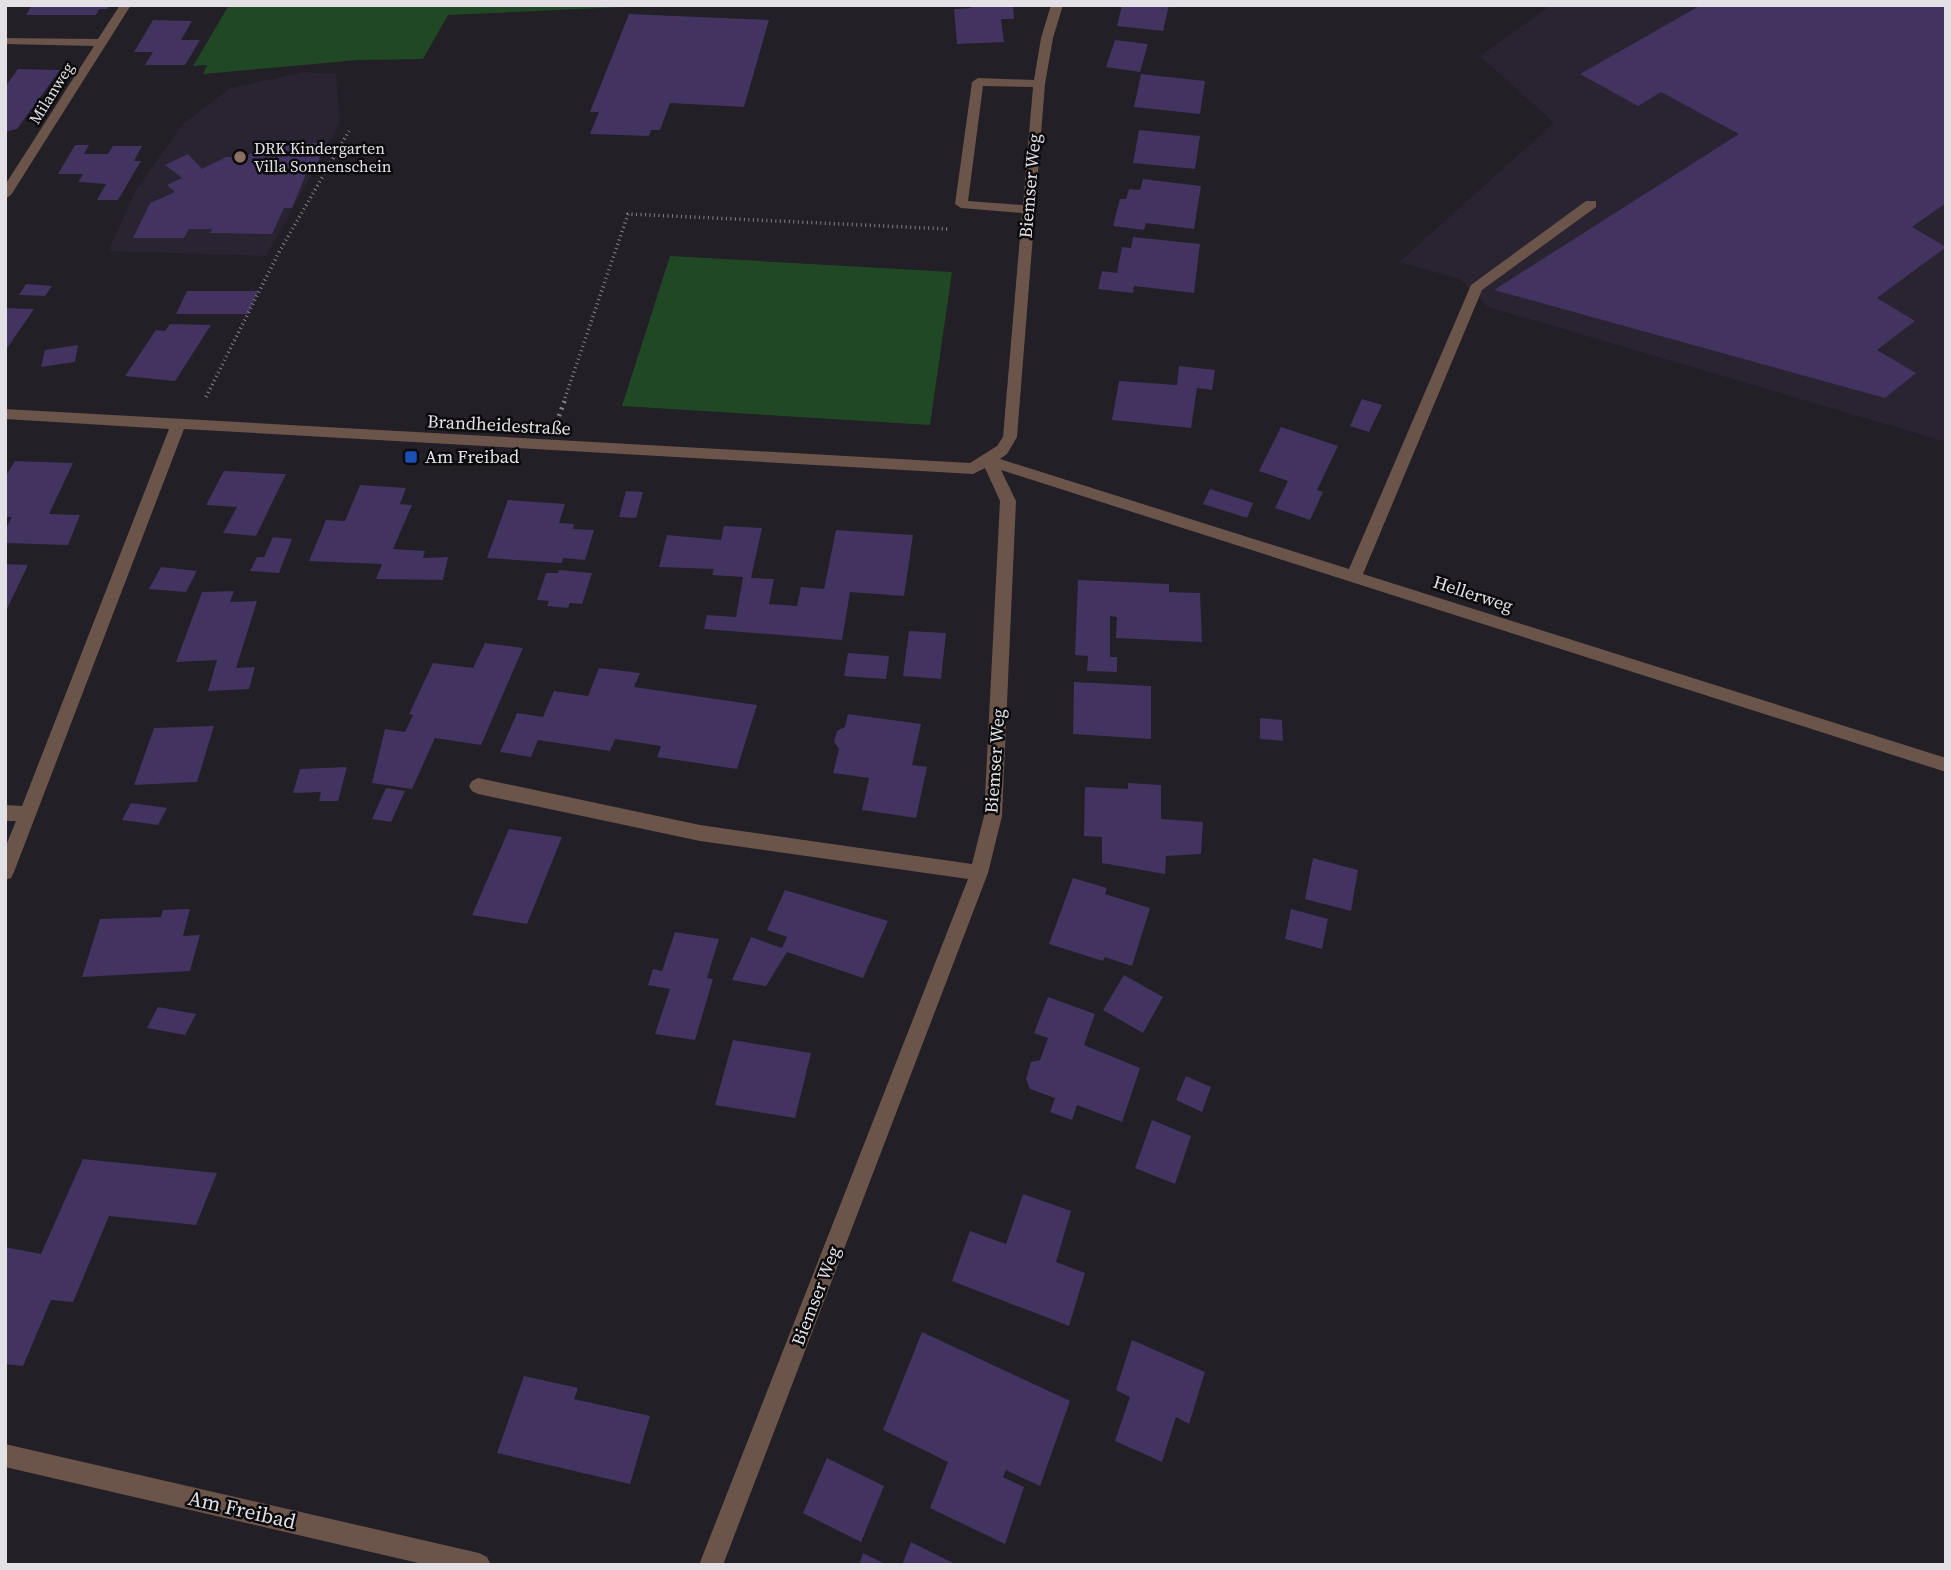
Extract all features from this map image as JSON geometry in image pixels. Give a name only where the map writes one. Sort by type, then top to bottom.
[{"type":"street","name":"Milanweg","points":[[5,195],[126,5]]},
{"type":"street","name":"Biemser Weg","points":[[712,1565],[978,873],[993,816],[1008,501],[989,461],[1002,450],[1010,437],[1039,84],[1047,38],[1058,5]]},
{"type":"street","name":"Milanweg","points":[[5,41],[101,43]]},
{"type":"street","points":[[1028,209],[961,204],[978,82],[1039,84]]},
{"type":"street","points":[[1354,576],[1476,288],[1591,204]]},
{"type":"street","name":"Brandheidestraße","points":[[5,414],[956,470],[973,469],[989,461]]},
{"type":"street","points":[[5,872],[185,426]]},
{"type":"street","name":"Hellerweg","points":[[989,461],[1946,765]]},
{"type":"street","points":[[478,786],[700,833],[978,873]]},
{"type":"street","points":[[5,813],[28,814]]},
{"type":"street","name":"Am Freibad","points":[[5,1455],[479,1565]]},
{"type":"path","points":[[185,426],[278,254],[349,131]]},
{"type":"path","points":[[549,447],[628,214],[957,230]]},
{"type":"shaded area","points":[[1551,5],[1946,5],[1946,442],[1488,307],[1459,279],[1399,262],[1554,123],[1480,56]]},
{"type":"shaded area","name":"DRK Kindergarten Villa Sonnenschein","points":[[304,72],[336,74],[340,123],[266,256],[108,251],[136,190],[182,125],[230,88]]},
{"type":"green space","points":[[229,5],[666,5],[448,15],[423,59],[358,60],[203,74],[207,65],[193,66]]},
{"type":"green space","points":[[670,256],[952,272],[930,425],[622,406]]},
{"type":"building","points":[[32,5],[110,5],[107,9],[99,9],[96,15],[26,15]]},
{"type":"building","points":[[971,5],[1013,5],[1014,19],[1001,19],[1004,42],[957,44],[954,9],[971,8]]},
{"type":"building","points":[[1122,5],[1169,5],[1163,31],[1117,26]]},
{"type":"building","points":[[1701,5],[1946,5],[1946,203],[1912,227],[1946,247],[1877,298],[1915,321],[1877,350],[1916,373],[1885,398],[1494,290],[1739,134],[1661,92],[1638,106],[1580,74]]},
{"type":"building","points":[[629,14],[769,20],[744,107],[670,103],[660,130],[651,130],[649,136],[590,134],[599,112],[590,112]]},
{"type":"building","points":[[153,20],[192,21],[181,40],[200,40],[185,65],[145,65],[153,52],[134,52]]},
{"type":"building","points":[[1115,40],[1148,44],[1140,72],[1106,67]]},
{"type":"building","points":[[18,69],[60,70],[17,129],[5,132],[5,87]]},
{"type":"building","points":[[1141,74],[1205,81],[1200,114],[1134,107]]},
{"type":"building","points":[[1139,130],[1200,136],[1195,169],[1133,163]]},
{"type":"building","points":[[273,143],[326,143],[313,174],[306,174],[292,208],[284,208],[272,234],[210,233],[212,229],[189,229],[184,238],[133,238],[150,203],[175,192],[167,185],[182,178],[165,165],[188,154],[202,169],[226,157],[243,157]]},
{"type":"building","points":[[75,145],[89,145],[84,154],[108,154],[113,146],[142,146],[134,161],[141,161],[118,200],[97,200],[106,184],[78,182],[83,174],[58,174]]},
{"type":"building","points":[[1143,179],[1201,186],[1194,229],[1146,223],[1144,230],[1113,226],[1120,199],[1126,199],[1129,189],[1140,190]]},
{"type":"building","points":[[1133,237],[1200,244],[1194,293],[1134,286],[1133,293],[1098,289],[1102,271],[1117,273],[1122,247],[1131,248]]},
{"type":"building","points":[[26,284],[52,286],[45,296],[19,295]]},
{"type":"building","points":[[187,291],[258,291],[248,314],[176,314]]},
{"type":"building","points":[[5,308],[34,309],[5,351]]},
{"type":"building","points":[[170,324],[211,325],[175,381],[125,376],[156,330],[165,331]]},
{"type":"building","points":[[78,345],[75,362],[41,367],[45,350]]},
{"type":"building","points":[[1179,366],[1215,370],[1212,390],[1197,388],[1191,428],[1112,420],[1119,381],[1177,385]]},
{"type":"building","points":[[1362,399],[1382,405],[1369,432],[1350,426]]},
{"type":"building","points":[[1281,427],[1338,446],[1317,490],[1323,492],[1310,520],[1275,508],[1288,481],[1259,471]]},
{"type":"building","points":[[15,461],[73,463],[49,514],[80,515],[68,545],[5,543],[5,530],[12,517],[5,517],[5,477]]},
{"type":"building","points":[[224,471],[286,474],[256,536],[223,533],[237,507],[206,505]]},
{"type":"building","points":[[360,485],[406,488],[400,504],[412,505],[393,549],[425,551],[423,558],[448,557],[443,580],[376,579],[382,564],[309,561],[326,520],[345,521]]},
{"type":"building","points":[[1210,489],[1253,503],[1247,518],[1203,504]]},
{"type":"building","points":[[626,491],[643,492],[636,518],[619,517]]},
{"type":"building","points":[[508,500],[565,504],[559,523],[574,524],[573,529],[594,530],[585,560],[563,558],[562,563],[487,558]]},
{"type":"building","points":[[724,526],[762,528],[751,578],[774,579],[769,604],[797,606],[801,587],[824,589],[836,530],[913,535],[904,596],[850,592],[842,640],[704,629],[707,615],[736,617],[743,577],[712,575],[714,569],[659,567],[667,535],[721,540]]},
{"type":"building","points":[[273,537],[292,539],[279,573],[250,571],[257,557],[264,557]]},
{"type":"building","points":[[5,564],[28,565],[5,613]]},
{"type":"building","points":[[161,567],[197,571],[186,592],[149,589]]},
{"type":"building","points":[[559,570],[592,573],[582,604],[570,603],[568,608],[547,606],[549,601],[537,600],[546,573],[558,573]]},
{"type":"building","points":[[1078,580],[1169,584],[1169,592],[1200,593],[1202,642],[1116,638],[1117,617],[1110,616],[1110,657],[1117,657],[1117,672],[1087,671],[1088,656],[1075,655]]},
{"type":"building","points":[[234,591],[230,602],[257,601],[236,668],[255,667],[249,689],[208,691],[217,660],[176,662],[202,592]]},
{"type":"building","points":[[909,631],[946,633],[941,679],[903,676]]},
{"type":"building","points":[[485,643],[523,648],[481,745],[435,738],[412,789],[372,783],[385,729],[405,732],[413,715],[409,714],[433,663],[473,668]]},
{"type":"building","points":[[848,653],[889,656],[886,679],[844,676]]},
{"type":"building","points":[[599,668],[640,673],[634,687],[757,705],[737,769],[657,757],[661,746],[615,739],[610,751],[538,740],[531,757],[500,752],[517,713],[543,717],[554,691],[588,696]]},
{"type":"building","points":[[1074,682],[1151,686],[1151,739],[1073,734]]},
{"type":"building","points":[[848,714],[921,724],[912,765],[927,767],[916,818],[862,810],[869,778],[833,773],[839,749],[834,742],[837,731],[845,727]]},
{"type":"building","points":[[1260,718],[1282,720],[1283,741],[1260,739]]},
{"type":"building","points":[[214,726],[197,782],[134,785],[154,728]]},
{"type":"building","points":[[347,767],[338,801],[319,801],[321,792],[293,793],[300,769]]},
{"type":"building","points":[[1128,783],[1161,785],[1161,819],[1203,822],[1201,854],[1166,856],[1165,874],[1102,863],[1102,837],[1084,836],[1085,787],[1128,789]]},
{"type":"building","points":[[386,788],[405,791],[391,822],[372,819]]},
{"type":"building","points":[[131,803],[167,808],[158,825],[122,820]]},
{"type":"building","points":[[509,829],[562,837],[527,924],[472,915]]},
{"type":"building","points":[[1313,858],[1358,870],[1351,911],[1305,899]]},
{"type":"building","points":[[1073,878],[1107,888],[1105,894],[1150,908],[1132,966],[1105,957],[1103,961],[1049,944]]},
{"type":"building","points":[[785,890],[888,921],[863,978],[787,952],[766,986],[732,980],[751,937],[782,948],[787,937],[767,930]]},
{"type":"building","points":[[190,909],[183,936],[200,935],[190,971],[82,977],[100,919],[161,917],[163,910]]},
{"type":"building","points":[[1291,909],[1328,919],[1322,949],[1285,939]]},
{"type":"building","points":[[675,932],[719,939],[707,978],[713,979],[695,1040],[655,1034],[670,989],[648,985],[653,969],[662,971]]},
{"type":"building","points":[[1124,975],[1163,997],[1143,1033],[1103,1010]]},
{"type":"building","points":[[1048,997],[1095,1014],[1084,1045],[1140,1068],[1122,1122],[1077,1105],[1072,1120],[1050,1112],[1055,1098],[1030,1089],[1026,1079],[1031,1062],[1040,1060],[1048,1038],[1034,1033]]},
{"type":"building","points":[[158,1007],[196,1014],[185,1035],[147,1028]]},
{"type":"building","points":[[733,1040],[811,1053],[795,1118],[715,1105]]},
{"type":"building","points":[[1186,1076],[1211,1087],[1202,1112],[1176,1100]]},
{"type":"building","points":[[1152,1120],[1191,1136],[1175,1184],[1135,1168]]},
{"type":"building","points":[[83,1159],[217,1173],[196,1225],[109,1216],[73,1302],[51,1300],[23,1366],[5,1364],[5,1247],[41,1254]]},
{"type":"building","points":[[1023,1194],[1071,1211],[1056,1262],[1085,1273],[1069,1326],[952,1281],[970,1231],[1006,1244]]},
{"type":"building","points":[[922,1332],[1070,1401],[1040,1486],[1006,1470],[1003,1477],[1024,1487],[1005,1544],[930,1508],[948,1462],[883,1430]]},
{"type":"building","points":[[1132,1340],[1205,1372],[1189,1424],[1176,1417],[1162,1462],[1115,1441],[1130,1397],[1116,1390]]},
{"type":"building","points":[[524,1376],[578,1388],[574,1399],[650,1416],[630,1484],[497,1453]]},
{"type":"building","points":[[827,1458],[884,1486],[861,1542],[803,1513]]},
{"type":"building","points":[[911,1542],[957,1565],[902,1565]]},
{"type":"building","points":[[863,1553],[887,1565],[859,1565]]},
{"type":"place","name":"DRK Kindergarten Villa Sonnenschein","points":[[240,157]]},
{"type":"place","name":"Am Freibad","points":[[411,457]]}]
